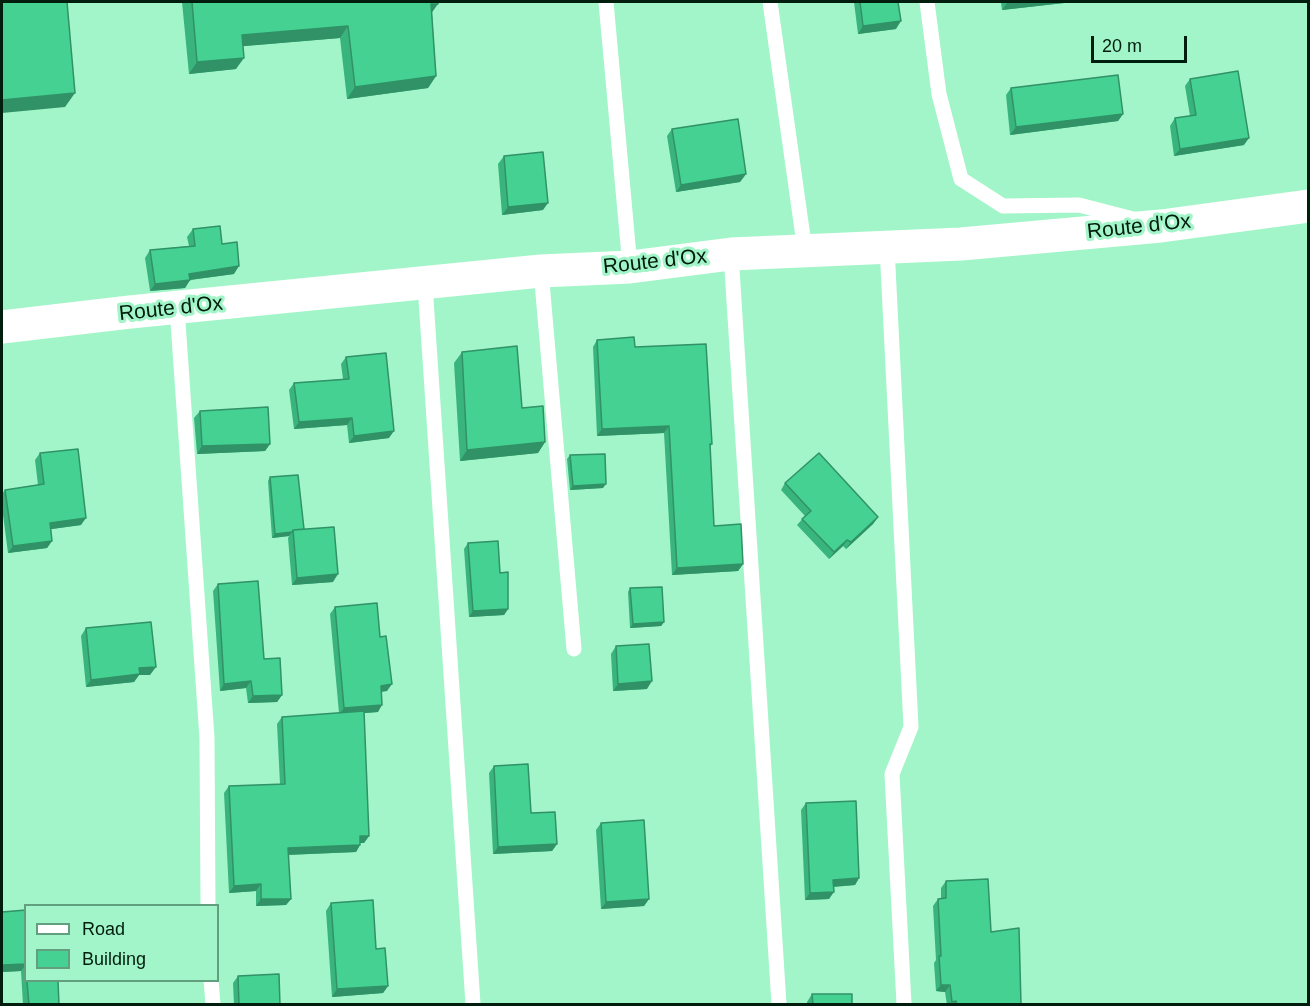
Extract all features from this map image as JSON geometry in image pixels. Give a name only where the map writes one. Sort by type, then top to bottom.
[{"type":"street","name":"Route d'Ox","points":[[2,327],[541,271],[630,267],[731,254],[961,244],[1161,226],[1308,206]]},
{"type":"lane","points":[[606,2],[630,267]]},
{"type":"lane","points":[[770,2],[805,251]]},
{"type":"lane","points":[[927,2],[939,94],[960,179],[1003,206],[1079,205],[1161,226]]},
{"type":"lane","points":[[887,247],[911,727],[892,774],[904,1005]]},
{"type":"lane","points":[[731,254],[779,1005]]},
{"type":"lane","points":[[541,271],[574,649]]},
{"type":"lane","points":[[425,284],[473,1005]]},
{"type":"lane","points":[[177,308],[207,738],[208,904]]},
{"type":"lane","points":[[211,982],[213,1005]]},
{"type":"building","points":[[2,2],[67,2],[75,93],[2,100]]},
{"type":"building","points":[[192,2],[438,2],[438,4],[431,4],[436,76],[355,87],[348,26],[242,35],[244,58],[197,62]]},
{"type":"building","points":[[860,2],[898,2],[901,21],[863,26]]},
{"type":"building","points":[[1238,71],[1249,138],[1180,149],[1175,118],[1196,115],[1190,79]]},
{"type":"building","points":[[1118,75],[1123,114],[1016,127],[1011,88]]},
{"type":"building","points":[[738,119],[746,174],[681,185],[672,129]]},
{"type":"building","points":[[543,152],[548,203],[508,207],[504,156]]},
{"type":"building","points":[[220,226],[222,244],[237,242],[239,266],[189,274],[190,280],[155,284],[150,250],[195,246],[193,229]]},
{"type":"building","points":[[634,337],[635,347],[706,344],[714,526],[741,524],[743,564],[677,568],[669,426],[602,429],[597,340]]},
{"type":"building","points":[[517,346],[522,408],[543,406],[545,442],[467,450],[462,352]]},
{"type":"building","points":[[386,353],[394,431],[354,436],[352,418],[299,422],[294,383],[349,379],[346,357]]},
{"type":"building","points":[[268,407],[270,444],[202,446],[200,411]]},
{"type":"building","points":[[78,449],[86,518],[50,523],[52,541],[13,546],[5,490],[44,484],[40,453]]},
{"type":"building","points":[[819,453],[878,517],[851,542],[847,540],[834,552],[802,519],[811,511],[785,483]]},
{"type":"building","points":[[605,454],[606,484],[573,486],[570,455]]},
{"type":"building","points":[[298,475],[304,529],[275,534],[270,477]]},
{"type":"building","points":[[334,527],[338,574],[297,578],[293,530]]},
{"type":"building","points":[[498,541],[500,573],[508,572],[508,609],[473,611],[468,543]]},
{"type":"building","points":[[258,581],[264,659],[280,658],[282,695],[253,696],[251,681],[224,684],[218,584]]},
{"type":"building","points":[[662,587],[664,622],[633,624],[630,588]]},
{"type":"building","points":[[377,603],[380,637],[386,636],[392,684],[381,686],[382,705],[344,708],[335,607]]},
{"type":"building","points":[[151,622],[156,667],[139,668],[140,674],[91,680],[86,628]]},
{"type":"building","points":[[649,644],[652,681],[618,684],[616,646]]},
{"type":"building","points":[[364,711],[369,836],[360,836],[360,845],[288,848],[291,899],[261,899],[261,884],[234,886],[229,786],[285,784],[282,717]]},
{"type":"building","points":[[528,764],[531,813],[555,812],[557,844],[498,847],[494,766]]},
{"type":"building","points":[[856,801],[859,878],[833,880],[834,892],[810,893],[806,803]]},
{"type":"building","points":[[644,820],[649,899],[606,902],[601,823]]},
{"type":"building","points":[[988,879],[991,932],[1019,928],[1021,1005],[956,1005],[956,1001],[952,1002],[950,985],[941,985],[938,899],[946,898],[946,881]]},
{"type":"building","points":[[373,900],[376,949],[385,948],[388,986],[337,989],[331,903]]},
{"type":"building","points":[[24,910],[24,964],[2,965],[2,912]]},
{"type":"building","points":[[279,974],[280,1005],[239,1005],[238,976]]},
{"type":"building","points":[[27,982],[58,982],[59,1005],[29,1005]]},
{"type":"building","points":[[812,994],[852,994],[852,1005],[813,1005]]}]
